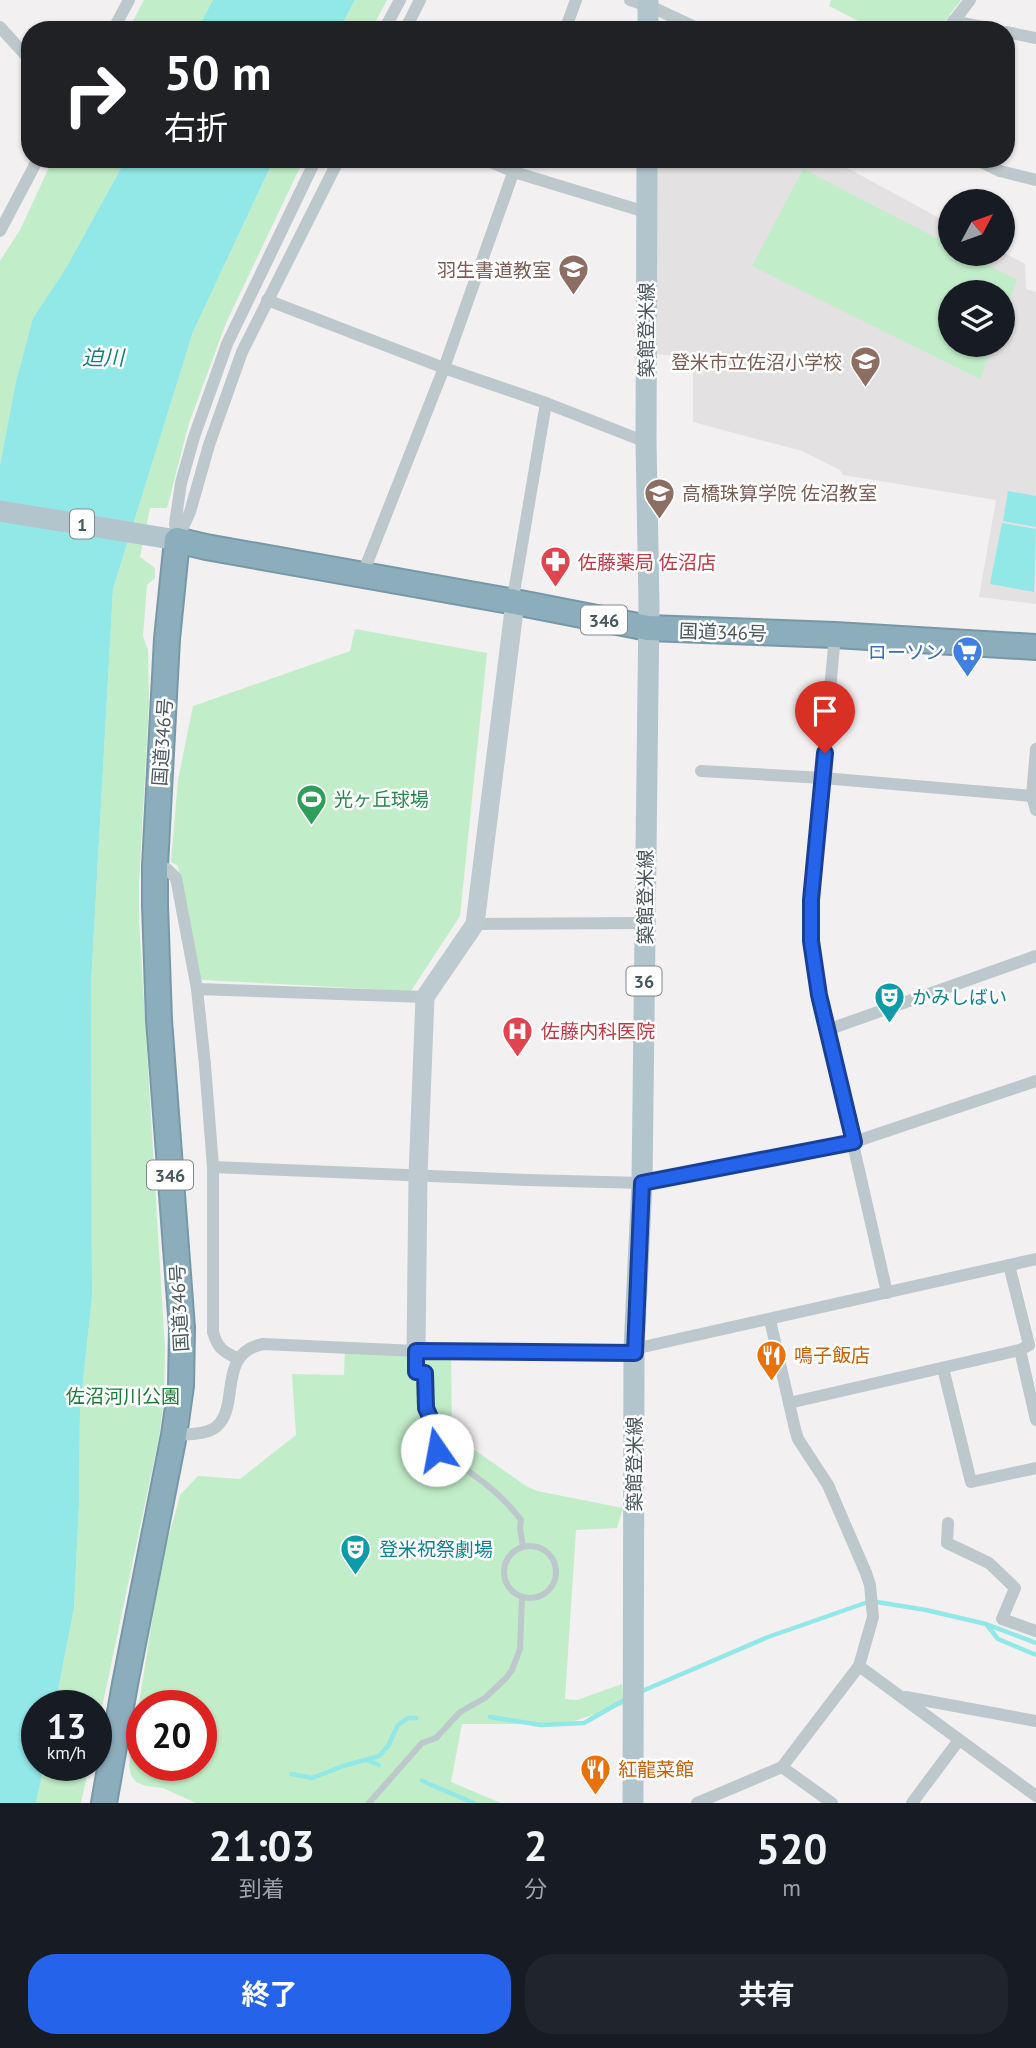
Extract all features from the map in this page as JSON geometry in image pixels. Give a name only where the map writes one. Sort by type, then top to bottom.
[{"type":"highway","name":"国道346号","points":[[104,1803],[181,1386],[182,1328],[159,1020],[155,866],[170,539],[648,628],[835,635],[1036,647]]},
{"type":"main road","points":[[642,2],[646,21]]},
{"type":"main road","name":"築館登米線","points":[[633,1803],[634,1351],[642,1183],[648,628],[647,168]]},
{"type":"main road","name":"1","points":[[0,511],[170,539]]},
{"type":"street","points":[[118,21],[129,0]]},
{"type":"street","points":[[389,21],[400,0]]},
{"type":"street","points":[[410,21],[420,0]]},
{"type":"street","points":[[568,21],[576,0]]},
{"type":"street","points":[[953,21],[970,0]]},
{"type":"street","points":[[642,2],[682,21]]},
{"type":"street","points":[[0,27],[21,50]]},
{"type":"street","points":[[1015,34],[1036,38]]},
{"type":"street","points":[[0,231],[33,168]]},
{"type":"street","points":[[170,539],[181,483],[194,437],[227,344],[312,168]]},
{"type":"street","points":[[170,539],[190,512],[209,445],[242,352],[334,168]]},
{"type":"street","points":[[365,575],[444,368],[515,168]]},
{"type":"street","points":[[522,168],[647,211]]},
{"type":"street","points":[[994,168],[1036,180]]},
{"type":"street","points":[[267,300],[646,442]]},
{"type":"street","points":[[416,1351],[418,1176],[425,997],[475,924],[515,602],[514,592],[546,403]]},
{"type":"street","points":[[835,635],[811,900],[811,941],[827,1030],[887,1293]]},
{"type":"street","points":[[1036,748],[1032,796],[1036,810]]},
{"type":"street","points":[[701,771],[823,778],[1032,796]]},
{"type":"street","points":[[155,866],[167,869],[176,878],[197,989],[214,1167],[213,1332],[221,1350],[237,1358]]},
{"type":"street","points":[[475,924],[645,923]]},
{"type":"street","points":[[827,1030],[1036,956]]},
{"type":"street","points":[[197,989],[425,997]]},
{"type":"street","points":[[214,1167],[642,1183],[854,1142],[1036,1081]]},
{"type":"street","points":[[174,1435],[203,1433],[217,1425],[225,1411],[237,1358],[245,1350],[263,1344],[416,1351],[634,1351],[1036,1259]]},
{"type":"street","points":[[1009,1265],[1028,1346],[1036,1420]]},
{"type":"street","points":[[697,1803],[782,1767],[859,1666],[873,1617],[871,1591],[866,1573],[828,1485],[798,1439],[770,1320]]},
{"type":"street","points":[[789,1403],[1028,1346]]},
{"type":"street","points":[[943,1368],[971,1482],[1036,1468]]},
{"type":"street","points":[[948,1523],[947,1543],[989,1563],[1015,1588],[1002,1619],[1036,1632]]},
{"type":"street","points":[[859,1666],[1036,1796]]},
{"type":"street","points":[[900,1696],[1036,1721]]},
{"type":"street","points":[[912,1803],[959,1740]]},
{"type":"street","points":[[782,1767],[832,1803]]},
{"type":"lane","points":[[416,1351],[416,1372],[425,1373],[426,1408],[436,1431],[437,1450],[488,1484],[515,1512],[521,1520],[523,1547]]},
{"type":"lane","points":[[534,1546],[542,1549],[554,1561],[556,1570],[552,1586],[546,1592],[531,1598],[523,1597],[508,1587],[503,1570],[510,1555],[523,1547],[534,1546]]},
{"type":"lane","points":[[369,1803],[422,1743],[436,1738],[460,1712],[485,1698],[506,1678],[520,1649],[523,1597]]},
{"type":"shaded area","name":"登米市立佐沼小学校","points":[[656,168],[847,168],[938,217],[938,266],[1015,266],[1015,259],[1025,264],[1026,289],[1036,292],[1036,604],[979,597],[996,500],[843,475],[840,470],[802,451],[693,422],[693,357],[654,354]]},
{"type":"green space","points":[[144,0],[213,0],[202,21],[133,21]]},
{"type":"green space","points":[[355,0],[387,0],[376,21],[344,21]]},
{"type":"green space","points":[[831,0],[961,0],[945,21],[858,21],[829,6]]},
{"type":"green space","points":[[49,168],[121,168],[66,268],[33,318],[16,381],[0,465],[0,261],[20,230]]},
{"type":"green space","name":"佐沼河川公園","points":[[270,168],[300,168],[226,323],[189,423],[167,508],[150,508],[140,557],[155,568],[155,578],[147,585],[143,636],[148,650],[149,703],[139,921],[165,1348],[164,1401],[159,1437],[106,1690],[58,1690],[74,1608],[80,1409],[92,1298],[91,984],[113,589],[193,332]]},
{"type":"green space","points":[[803,169],[938,239],[938,266],[990,266],[1017,280],[1015,285],[1015,280],[938,280],[938,357],[988,357],[980,379],[752,266]]},
{"type":"green space","name":"光ヶ丘球場","points":[[355,629],[487,653],[460,916],[411,991],[203,980],[188,971],[178,866],[171,862],[178,780],[193,706],[350,651]]},
{"type":"green space","points":[[345,1349],[451,1349],[452,1434],[537,1491],[623,1508],[617,1528],[576,1530],[565,1699],[577,1700],[622,1684],[623,1705],[565,1724],[462,1724],[451,1782],[501,1803],[196,1803],[163,1788],[146,1786],[135,1781],[217,1781],[217,1690],[141,1690],[154,1609],[180,1495],[198,1476],[240,1479],[296,1435],[292,1374],[344,1375]]},
{"type":"green space","points":[[41,1781],[86,1781],[81,1803],[36,1803]]},
{"type":"water","points":[[213,0],[355,0],[344,21],[202,21]]},
{"type":"water","name":"迫川","points":[[121,168],[270,168],[193,332],[113,589],[91,984],[92,1298],[80,1409],[74,1608],[58,1690],[21,1690],[21,1781],[41,1781],[36,1803],[0,1803],[0,465],[16,381],[33,318],[66,268]]},
{"type":"water","points":[[1008,491],[1036,496],[1036,527],[1003,521]]},
{"type":"water","points":[[1002,523],[1036,529],[1034,592],[990,584]]},
{"type":"waterway","points":[[640,1692],[768,1637],[871,1601],[986,1624],[1036,1643]]},
{"type":"waterway","points":[[987,1625],[998,1639],[1036,1655]]},
{"type":"waterway","points":[[490,1717],[541,1725],[584,1723],[626,1699]]},
{"type":"waterway","points":[[292,1774],[312,1778],[379,1756],[388,1746],[398,1725],[408,1718],[416,1718]]},
{"type":"waterway","points":[[367,1760],[379,1765]]},
{"type":"waterway","points":[[422,1781],[474,1803]]},
{"type":"place","name":"羽生書道教室","points":[[574,297]]},
{"type":"place","name":"登米市立佐沼小学校","points":[[865,389]]},
{"type":"place","name":"高橋珠算学院 佐沼教室","points":[[659,520]]},
{"type":"place","name":"佐藤薬局 佐沼店","points":[[555,589]]},
{"type":"place","name":"ローソン","points":[[967,679]]},
{"type":"place","name":"光ヶ丘球場","points":[[311,826]]},
{"type":"place","name":"かみしばい","points":[[889,1024]]},
{"type":"place","name":"佐藤内科医院","points":[[518,1058]]},
{"type":"place","name":"鳴子飯店","points":[[771,1382]]},
{"type":"place","name":"登米祝祭劇場","points":[[356,1576]]},
{"type":"place","name":"紅龍菜館","points":[[595,1796]]},
{"type":"route","points":[[437,1450],[436,1431],[426,1408],[425,1373],[416,1372],[416,1351],[635,1353],[642,1183],[854,1142],[819,995],[811,941],[811,900],[825,753]]}]
